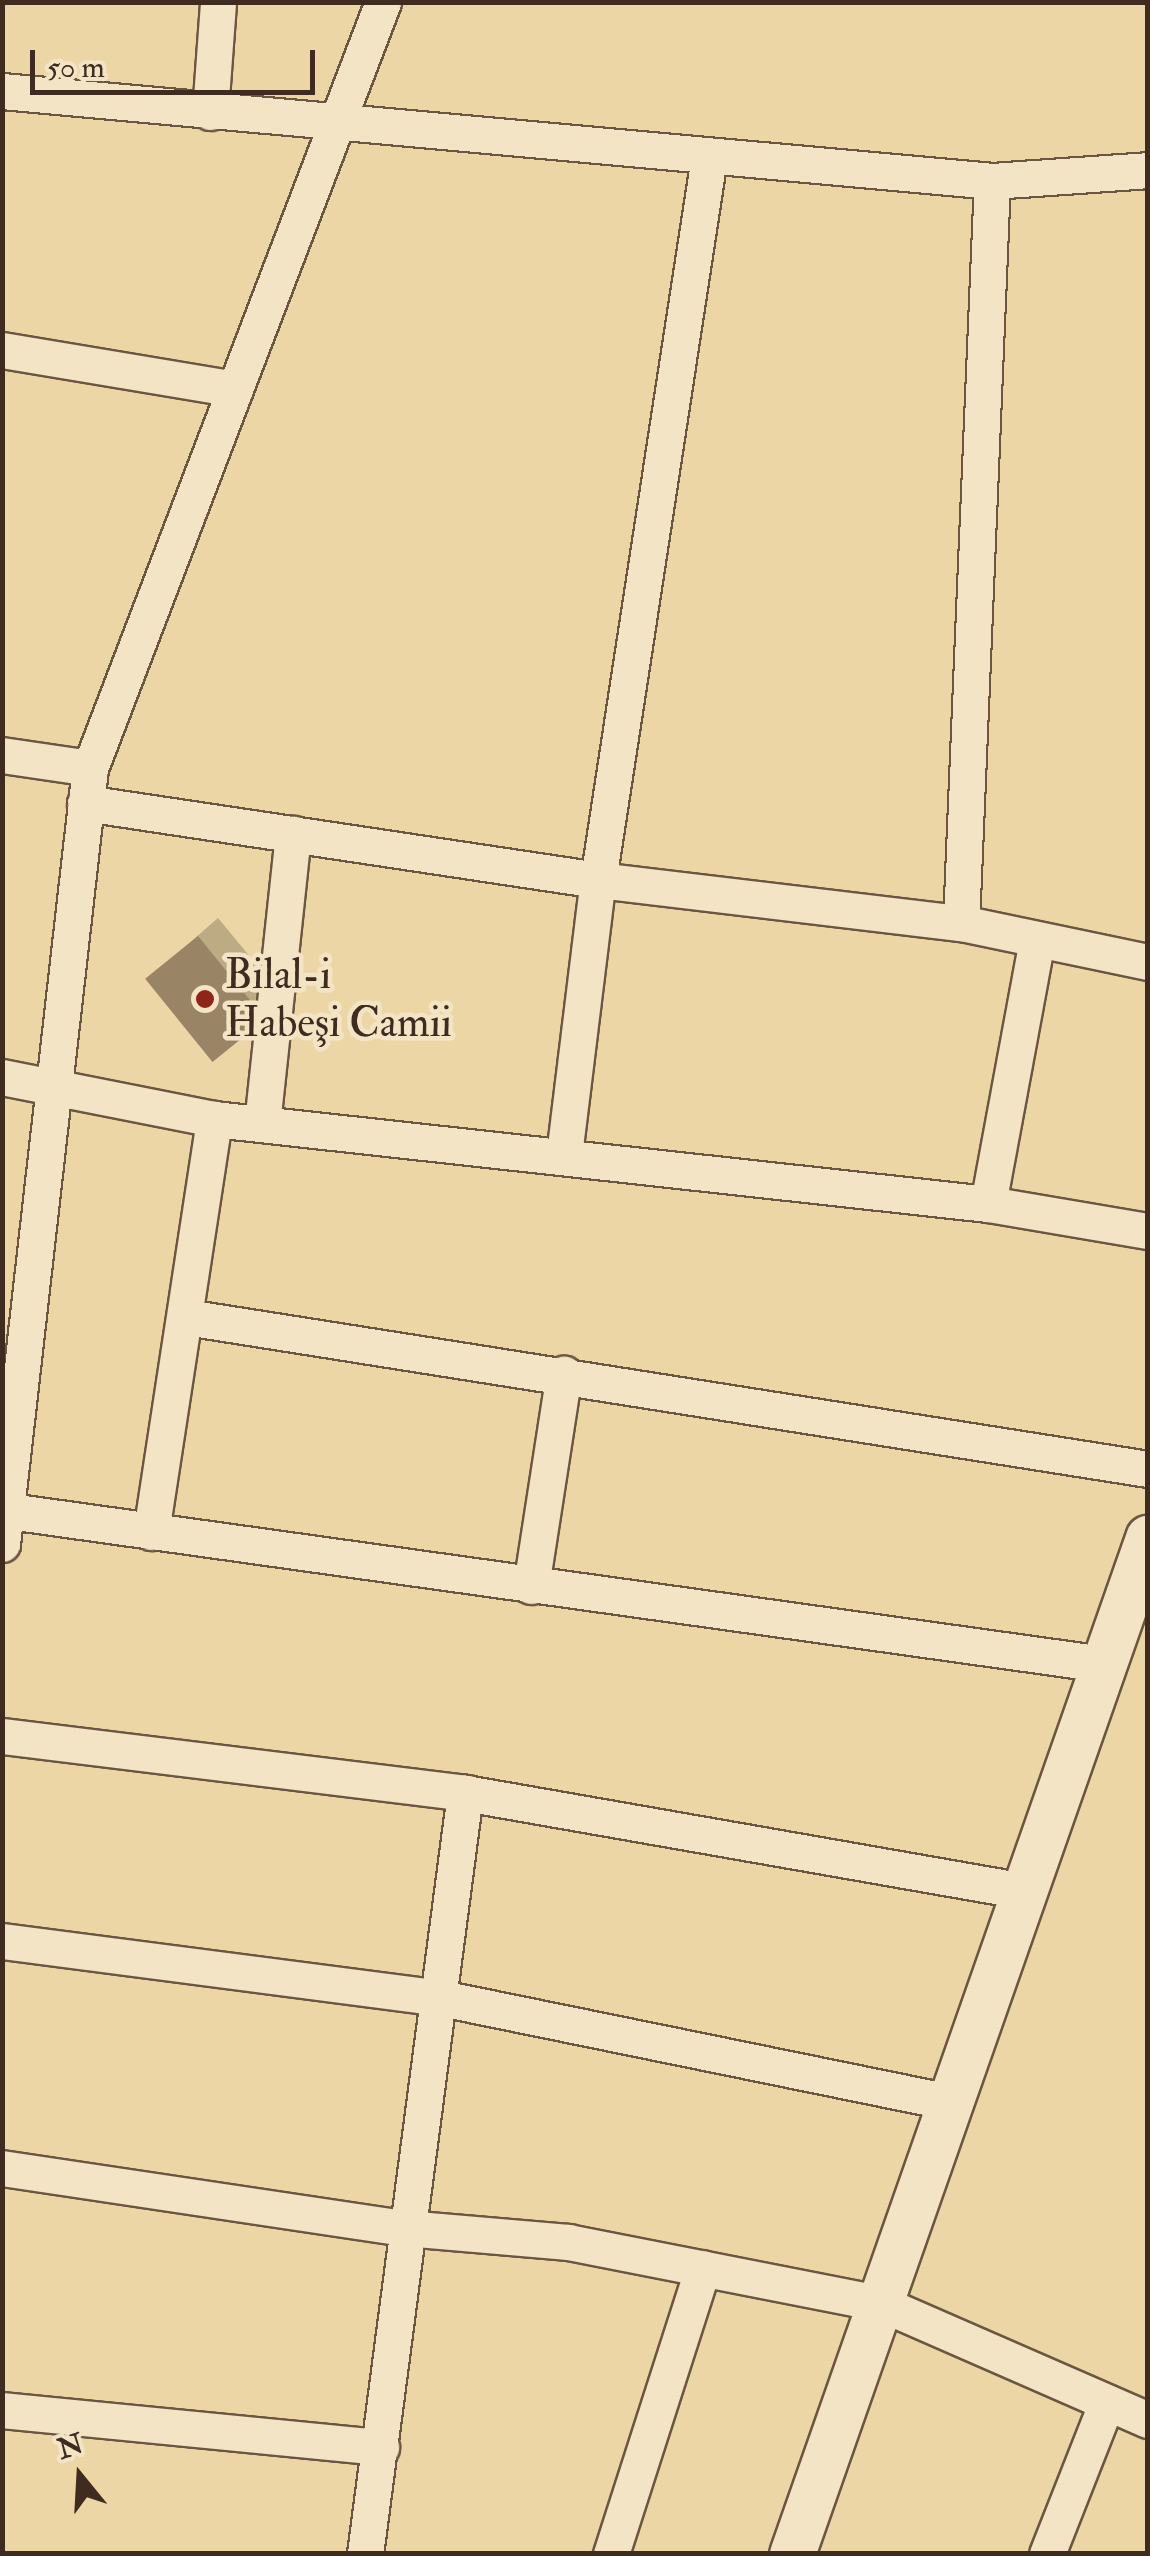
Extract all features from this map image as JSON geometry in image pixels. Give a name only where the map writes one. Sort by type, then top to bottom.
[{"type":"street","points":[[210,112],[218,2]]},
{"type":"street","points":[[383,2],[340,125],[90,768],[50,1083],[4,1522],[151,1532],[1104,1664]]},
{"type":"street","points":[[2,91],[340,125],[992,181],[1148,170]]},
{"type":"street","points":[[564,1155],[598,880],[710,156]]},
{"type":"street","points":[[961,923],[992,181]]},
{"type":"street","points":[[2,350],[236,389]]},
{"type":"street","points":[[2,755],[90,768]]},
{"type":"street","points":[[85,803],[598,880],[961,923],[1148,962]]},
{"type":"street","points":[[262,1124],[293,834]]},
{"type":"street","points":[[988,1204],[1037,939]]},
{"type":"street","points":[[2,1076],[214,1119],[988,1204],[1148,1231]]},
{"type":"street","points":[[151,1532],[214,1119]]},
{"type":"street","points":[[186,1317],[1148,1469]]},
{"type":"street","points":[[531,1586],[564,1374]]},
{"type":"street","points":[[792,2554],[1148,1538]]},
{"type":"street","points":[[2,1736],[465,1793],[1024,1891]]},
{"type":"street","points":[[365,2554],[465,1793]]},
{"type":"street","points":[[2,1941],[436,1997],[950,2102]]},
{"type":"street","points":[[2,2168],[405,2228],[568,2242],[880,2303],[1148,2420]]},
{"type":"street","points":[[611,2554],[703,2268]]},
{"type":"street","points":[[1046,2554],[1107,2402]]},
{"type":"street","points":[[2,2410],[381,2447]]},
{"type":"building","name":"Bilal-i Habeşi Camii","points":[[198,936],[265,1019],[212,1062],[145,979]]},
{"type":"place","name":"Bilal-i Habeşi Camii","points":[[205,999]]}]
